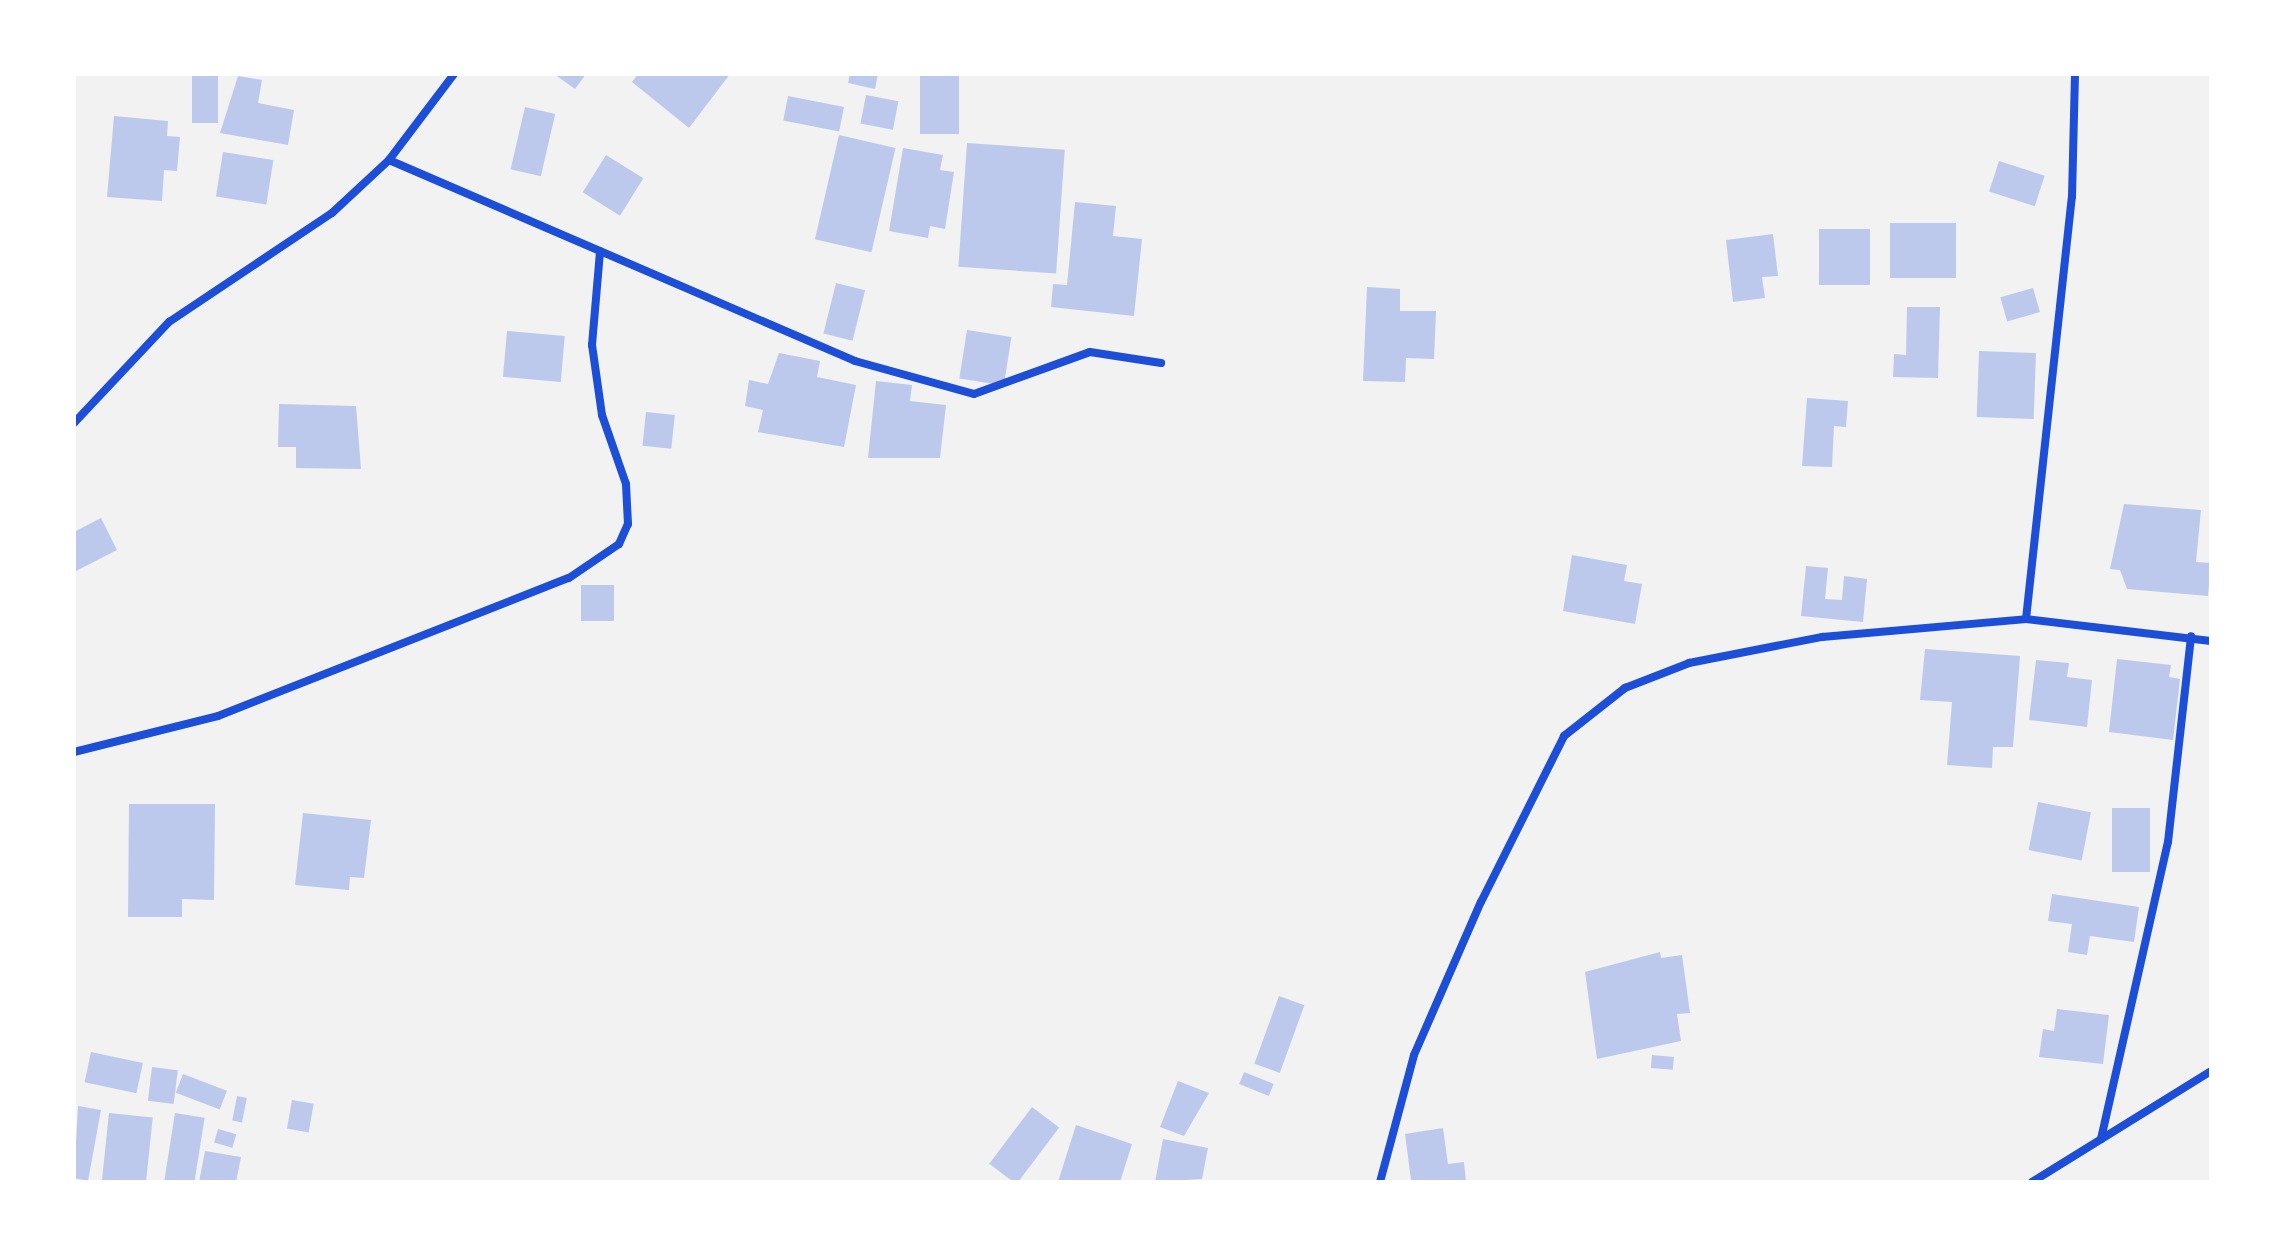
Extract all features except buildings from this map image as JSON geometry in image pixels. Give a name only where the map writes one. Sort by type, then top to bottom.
[{"type":"street","points":[[74,423],[169,322],[332,213],[389,160],[454,74]]},
{"type":"street","points":[[2026,619],[2072,197],[2075,74]]},
{"type":"street","points":[[389,160],[855,361],[974,394],[1090,352],[1161,363]]},
{"type":"street","points":[[74,752],[218,716],[569,578],[619,544],[628,524],[626,484],[602,415],[592,345],[600,251]]},
{"type":"street","points":[[1380,1182],[1414,1055],[1564,736],[1625,688],[1689,663],[1822,637],[2026,619],[2191,636],[2211,641]]},
{"type":"street","points":[[2101,1139],[2168,842],[2191,636]]},
{"type":"street","points":[[2032,1182],[2211,1071]]}]
